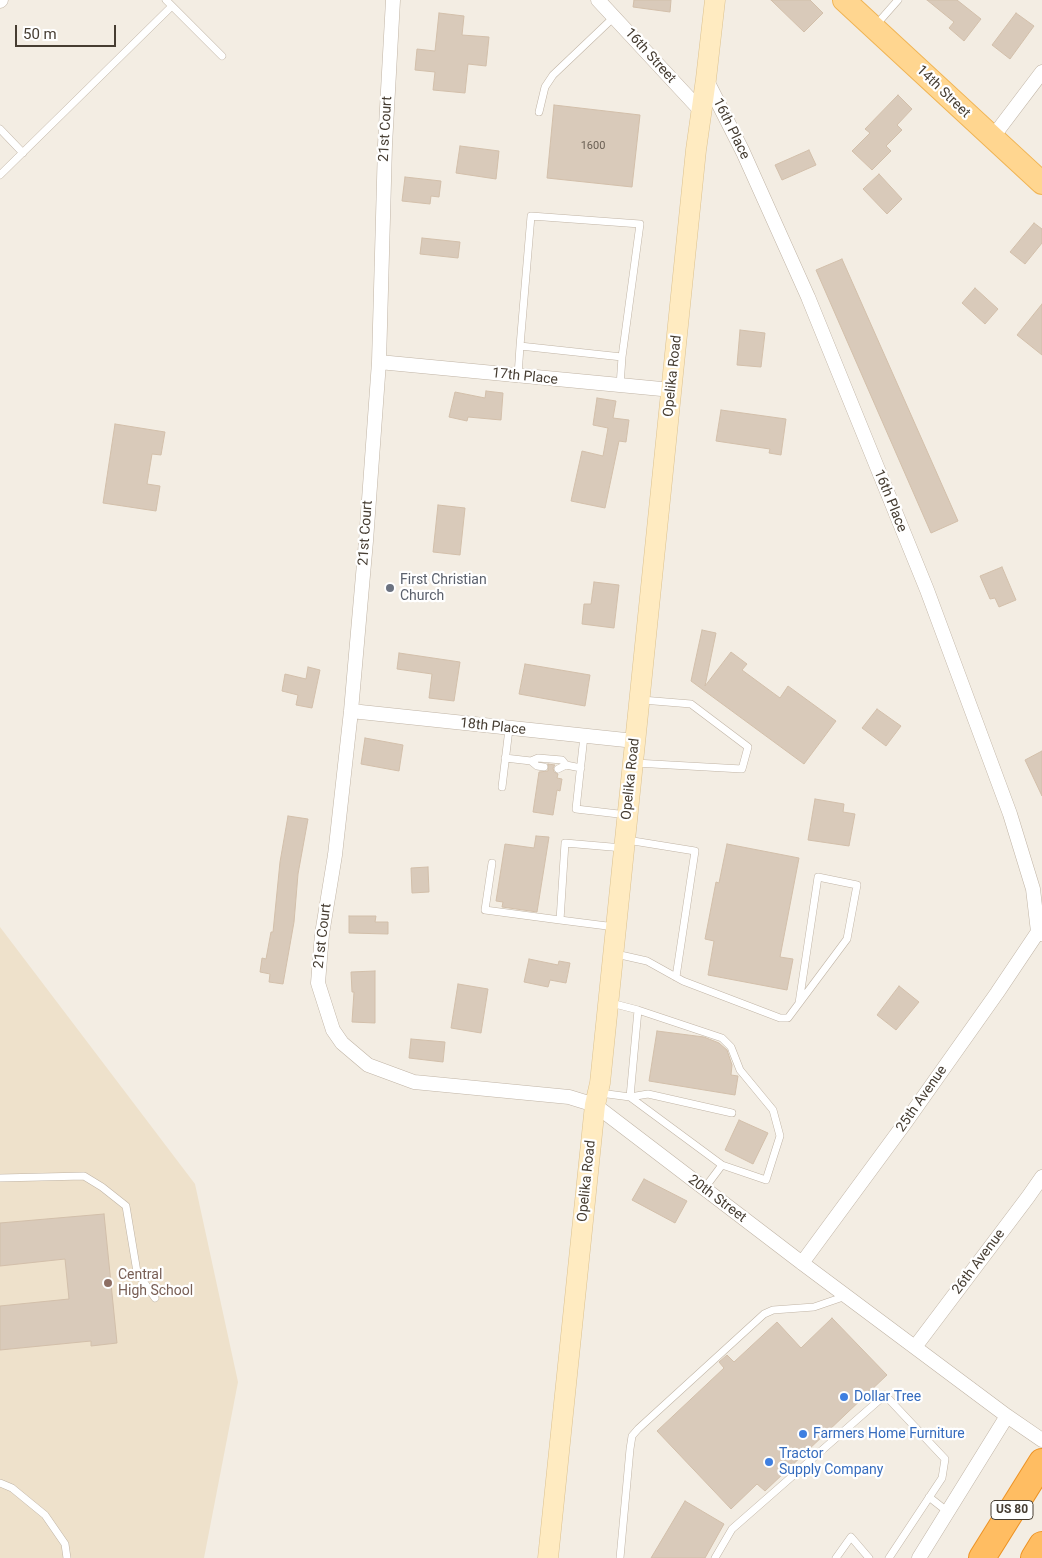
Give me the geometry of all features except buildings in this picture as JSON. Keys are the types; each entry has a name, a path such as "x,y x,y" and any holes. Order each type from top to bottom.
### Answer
{"highway":[{"name":"US 80","path":"982,1558 1042,1462"},
{"path":"1034,1558 1042,1545"}],"main road":[{"name":"Opelika Road","path":"548,1558 616,927 696,150 714,0"},
{"name":"14th Street","path":"844,0 1042,183"}],"street":[{"name":"21st Court","path":"354,1054 342,1043 333,1030 318,983 322,934 335,855 351,711 366,541 378,362 385,145 393,0"},
{"name":"16th Street","path":"598,0 702,112"},
{"path":"992,138 1042,72"},
{"name":"16th Place","path":"706,79 742,152 804,288 927,590 1010,814 1033,889 1040,933"},
{"name":"17th Place","path":"378,362 672,390"},
{"name":"18th Place","path":"351,711 635,741"},
{"name":"25th Avenue","path":"802,1263 905,1123 1040,933"},
{"name":"20th Street","path":"354,1054 368,1065 414,1082 597,1099 704,1189 914,1347 1042,1440"},
{"name":"26th Avenue","path":"914,1347 1042,1177"},
{"path":"919,1558 1008,1416"}],"lane":[{"path":"166,0 222,56"},
{"path":"874,27 898,0"},
{"path":"0,175 172,6"},
{"path":"539,112 545,87 553,75 614,16"},
{"path":"0,129 23,153"},
{"path":"518,376 530,216 640,224 622,357 620,386"},
{"path":"520,346 622,357"},
{"path":"633,763 742,770 748,747 691,704 639,699"},
{"path":"502,787 509,729"},
{"path":"584,736 576,809 627,815"},
{"path":"505,758 531,761 538,758 562,760 566,765"},
{"path":"531,761 537,766 544,767"},
{"path":"558,769 566,765 581,768"},
{"path":"560,920 566,842 624,844 695,851 676,977"},
{"path":"492,863 485,910 616,927"},
{"path":"613,954 648,961 676,977 780,1018 788,1018 847,939 857,885 818,877 799,1003"},
{"path":"608,1002 722,1038 731,1047 740,1070 773,1110 780,1136 766,1180 722,1165 630,1097"},
{"path":"630,1097 638,1010"},
{"path":"597,1099 648,1094 732,1113"},
{"path":"704,1189 722,1165"},
{"path":"0,1178 84,1176 102,1187 126,1206 138,1272 155,1298"},
{"path":"620,1558 630,1449 632,1436 638,1429 764,1314 773,1310 814,1307 848,1296"},
{"path":"715,1558 732,1529 885,1395 945,1459 942,1478 889,1558"},
{"path":"0,1483 12,1488 45,1515 65,1544 67,1558"},
{"path":"929,1497 948,1512"},
{"path":"836,1558 851,1537 869,1558"}],"shaded area":[{"name":"Central High School","path":"0,927 195,1184 238,1382 204,1558 0,1558"}],"place":[{"name":"First Christian Church","path":"390,588"},
{"name":"Central High School","path":"108,1283"},
{"name":"Dollar Tree","path":"844,1397"},
{"name":"Farmers Home Furniture","path":"803,1434"},
{"name":"Tractor Supply Company","path":"769,1462"}]}
